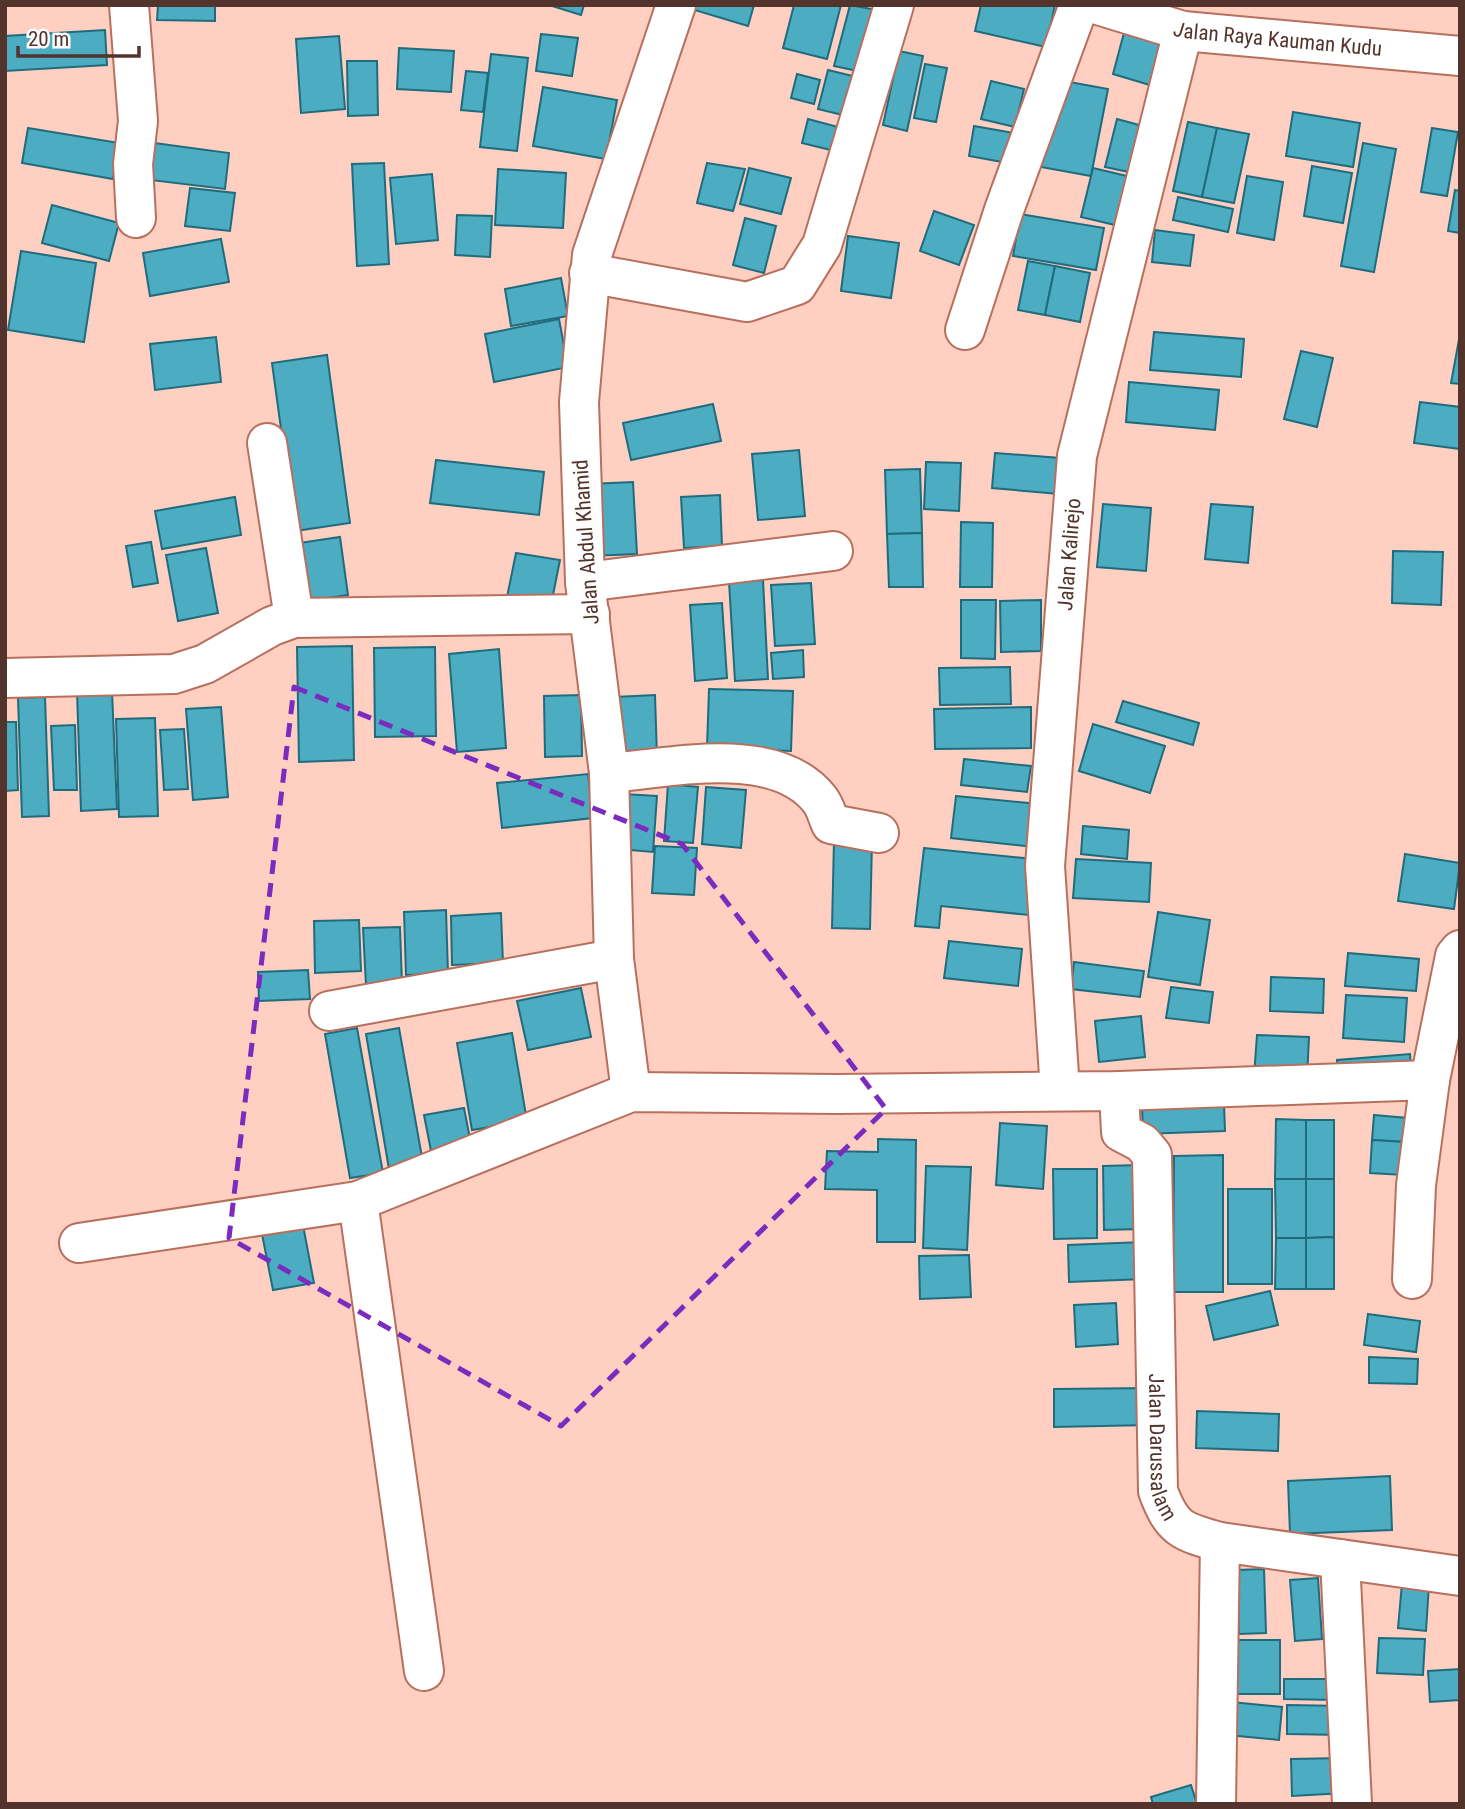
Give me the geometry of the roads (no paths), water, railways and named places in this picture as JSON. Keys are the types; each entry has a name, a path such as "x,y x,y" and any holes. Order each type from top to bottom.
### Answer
{"street":[{"path":"129,5 138,121 133,164 136,218"},
{"name":"Jalan Abdul Khamid","path":"631,1091 614,959 609,773 588,598 579,402 589,273 596,242 676,5"},
{"path":"589,273 747,302 797,285 822,245 894,5"},
{"path":"965,330 1004,210 1079,5"},
{"name":"Jalan Raya Kauman Kudu","path":"1098,5 1172,21 1460,56"},
{"name":"Jalan Kalirejo","path":"1060,1090 1045,866 1076,456 1172,21"},
{"path":"267,443 294,618"},
{"path":"5,678 174,674 205,664 272,626 294,618 588,598 833,551"},
{"path":"609,773 738,763 762,765 813,793 825,807 831,824 879,833"},
{"path":"1412,1279 1416,1185 1430,1080 1455,956 1460,950"},
{"path":"329,1011 614,959"},
{"path":"79,1244 358,1201 631,1091 835,1094 1119,1091 1430,1080"},
{"name":"Jalan Darussalam","path":"1119,1091 1121,1132 1142,1143 1152,1155 1158,1491 1171,1521 1187,1534 1220,1542 1460,1576"},
{"path":"358,1201 425,1671"},
{"path":"1216,1804 1220,1542"},
{"path":"1340,1559 1352,1804"}]}
